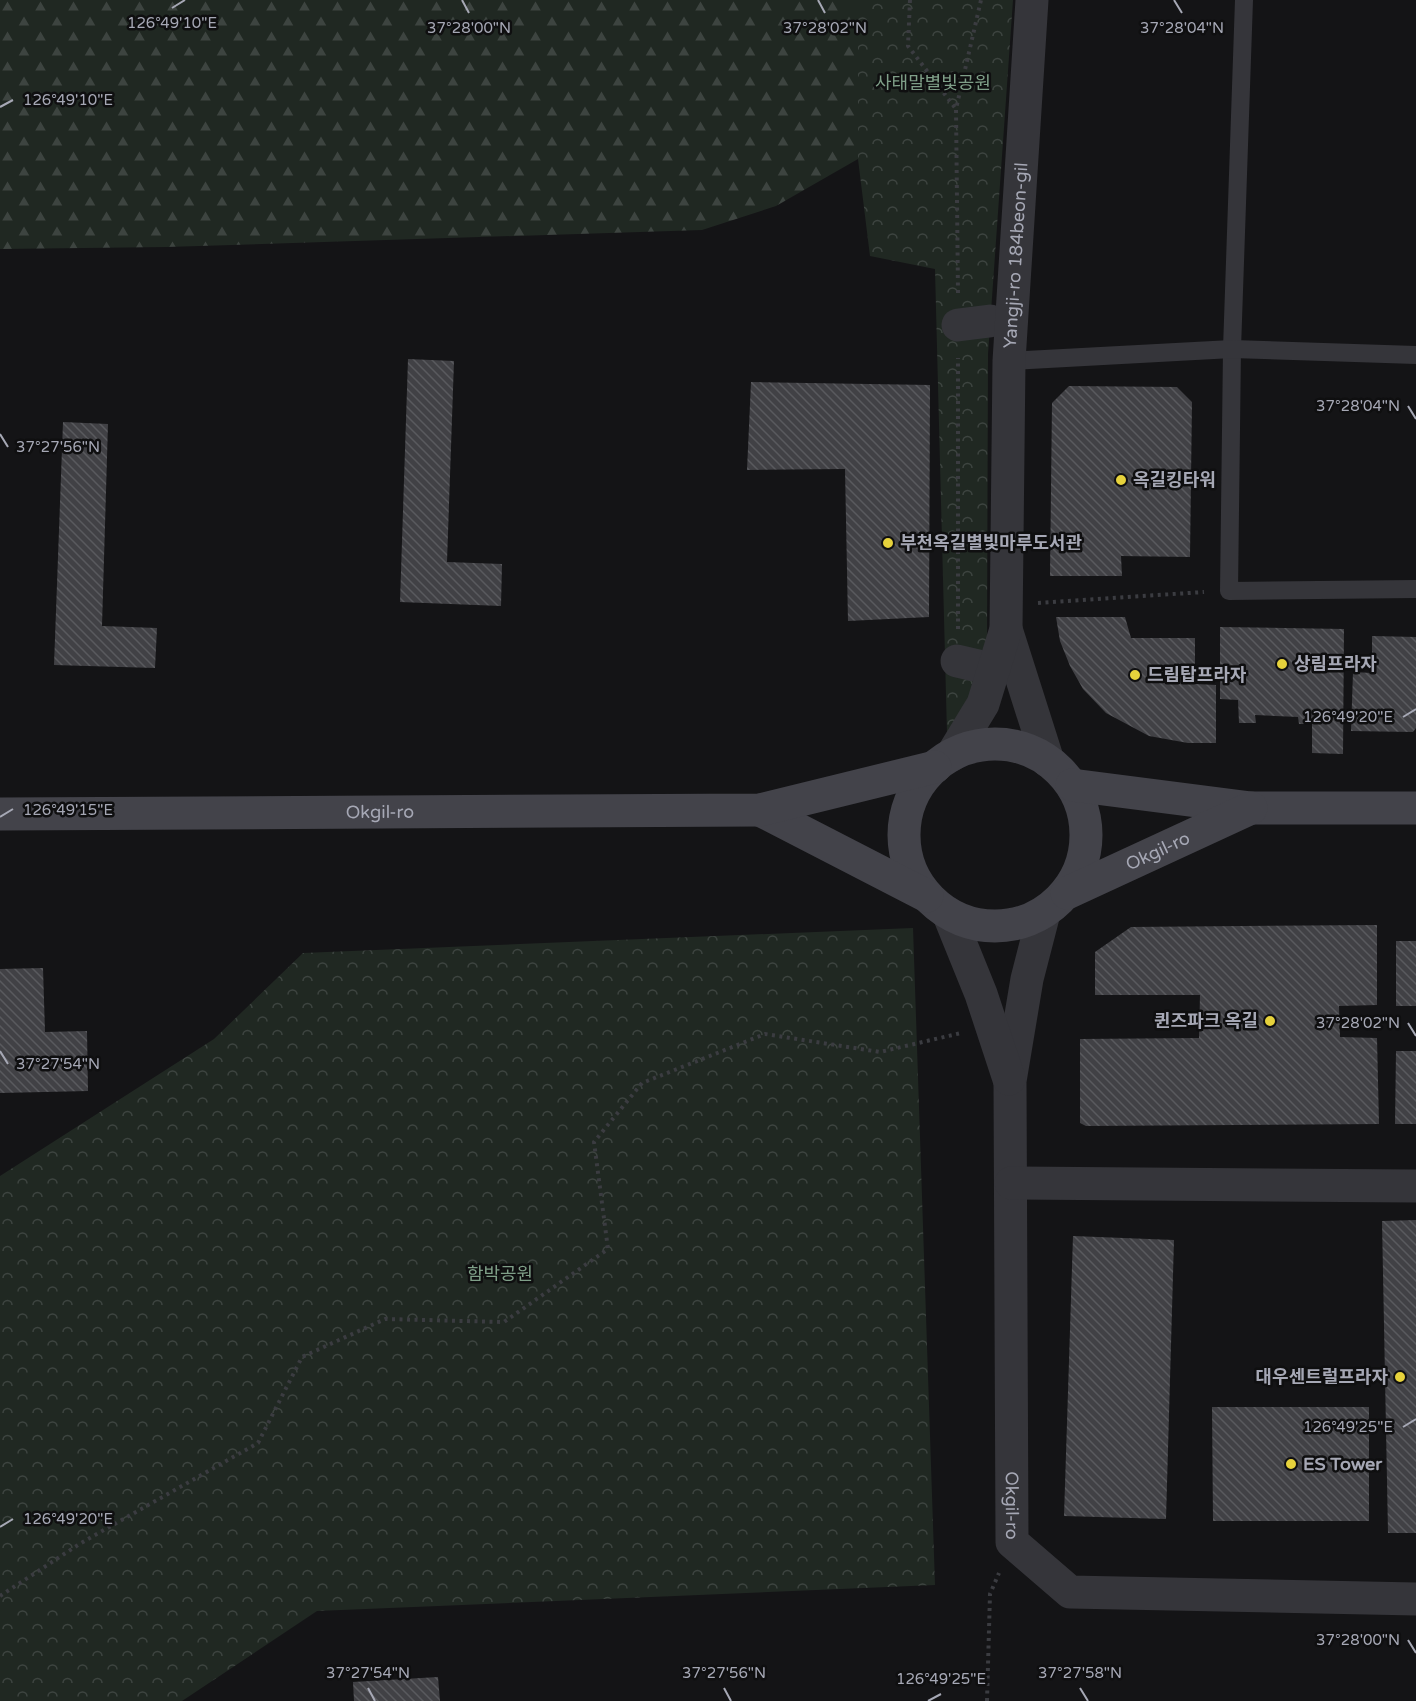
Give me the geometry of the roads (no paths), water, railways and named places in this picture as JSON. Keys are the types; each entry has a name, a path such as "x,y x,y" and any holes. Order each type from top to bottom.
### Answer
{"street":[{"name":"Yangji-ro 184beon-gil","path":"1009,361 1032,0"},
{"path":"1009,361 1006,617 983,704 943,761 917,789 906,816 904,844 912,872 938,906 981,994 990,1027 1010,1081"},
{"path":"1006,617 1048,761"},
{"path":"943,761 975,746 1001,744 1025,749 1048,761 1071,785 1086,820 1084,859 1056,903 1027,979 1010,1081"},
{"name":"Okgil-ro","path":"0,814 760,810 943,761"},
{"name":"Okgil-ro","path":"1071,785 1251,808 1416,808"},
{"name":"Okgil-ro","path":"1056,903 1251,808"},
{"name":"Okgil-ro","path":"760,810 938,906"},
{"path":"938,906 980,926 1014,926 1056,903"},
{"name":"Okgil-ro","path":"1010,1081 1011,1542 1070,1592 1416,1599"},
{"path":"1011,1183 1416,1186"}],"lane":[{"path":"1244,0 1232,349 1229,591 1416,589"},
{"name":"Yangji-ro 184beon-gil","path":"1009,361 1232,349 1416,355"}],"place":[{"name":"옥길킹타워","path":"1121,480"},
{"name":"부천옥길별빛마루도서관","path":"888,543"},
{"name":"상림프라자","path":"1282,664"},
{"name":"드림탑프라자","path":"1135,675"},
{"name":"퀸즈파크 옥길","path":"1270,1021"},
{"name":"대우센트럴프라자","path":"1400,1377"},
{"name":"ES Tower","path":"1291,1464"}],"park label":[{"name":"사태말별빛공원","path":"933,83"},
{"name":"함박공원","path":"500,1274"}]}
